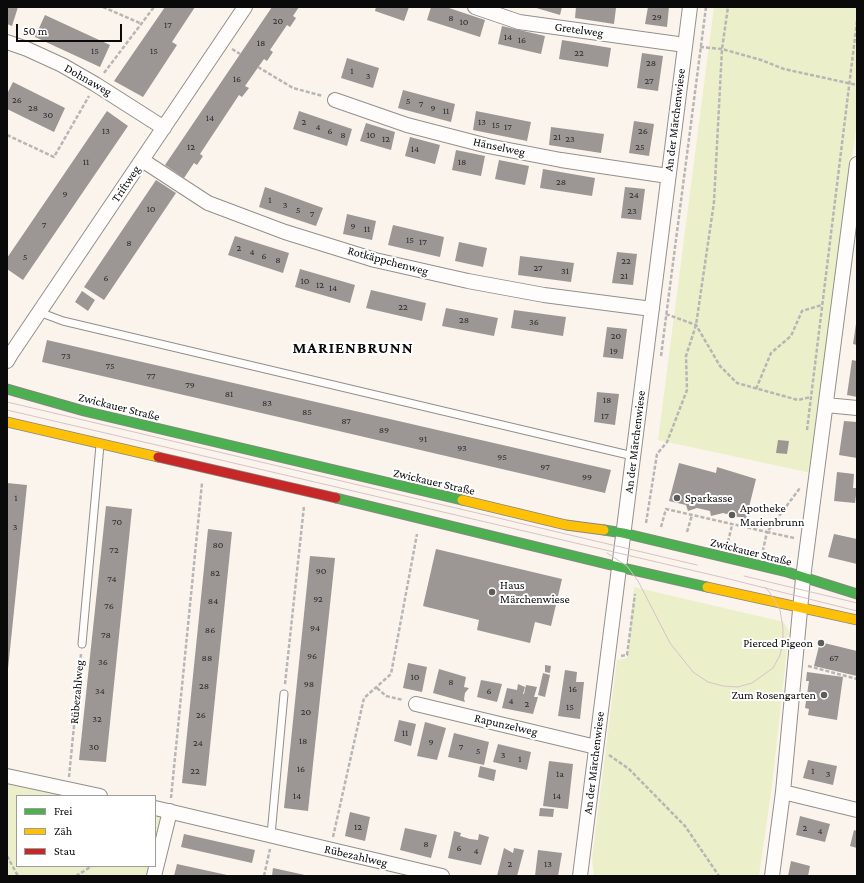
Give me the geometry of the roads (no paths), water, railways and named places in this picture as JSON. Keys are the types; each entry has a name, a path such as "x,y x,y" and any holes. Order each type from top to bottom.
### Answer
{"main road":[{"name":"Zwickauer Straße","path":"7,389 92,413 536,518 584,528 623,533 787,572 857,594"},
{"path":"7,422 619,567 857,620"}],"street":[{"name":"Triftweg","path":"7,361 245,7"},
{"name":"Gretelweg","path":"475,7 519,22 685,45"},
{"name":"An der Märchenwiese","path":"580,876 690,7"},
{"name":"Dohnaweg","path":"7,42 27,49 62,65 164,128"},
{"name":"Hänselweg","path":"335,100 408,125 488,146 562,160 668,176"},
{"name":"Rotkäppchenweg","path":"142,160 208,203 285,232 375,260 544,296 652,309"},
{"path":"772,876 783,792 803,578 827,401 851,250 857,164"},
{"path":"827,401 857,408"},
{"name":"Rapunzelweg","path":"416,704 596,747"},
{"path":"7,776 95,795"},
{"path":"783,792 857,810"},
{"name":"Rübezahlweg","path":"156,808 442,876"},
{"path":"154,876 170,811"}],"lane":[{"path":"39,312 63,321 633,456"},
{"path":"82,644 100,443"},
{"path":"271,835 284,694"}],"tram line":[{"path":"7,402 697,565"},
{"path":"7,410 725,578 857,611"},
{"path":"607,553 627,566 638,581 670,643 693,672 708,682 723,686 738,687 752,683 773,668 780,655 783,641 783,628 780,610 765,587"},
{"path":"744,576 857,603"}],"place":[{"name":"Sparkasse","path":"677,498"},
{"name":"Apotheke Marienbrunn","path":"732,515"},
{"name":"Haus Märchenwiese","path":"492,592"},
{"name":"Pierced Pigeon","path":"821,643"},
{"name":"Zum Rosengarten","path":"824,695"}],"district":[{"name":"MARIENBRUNN","path":"353,348"}]}
